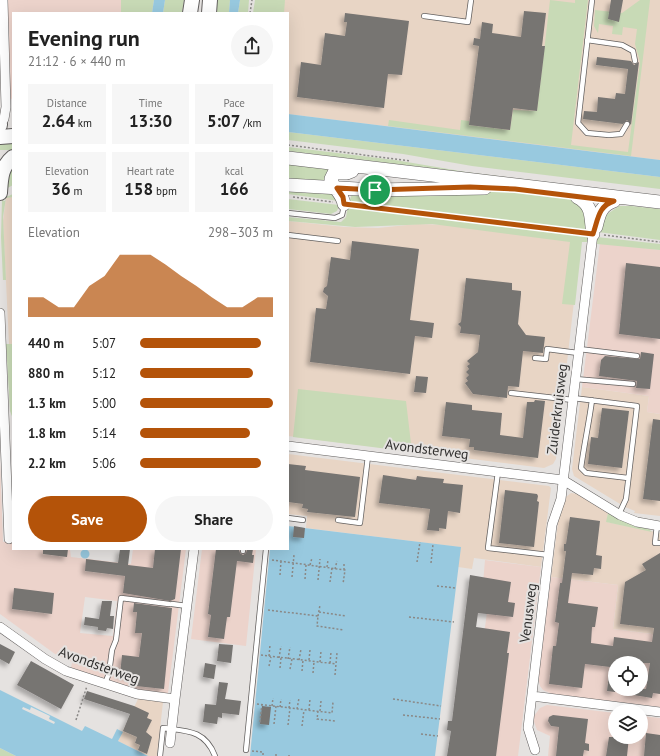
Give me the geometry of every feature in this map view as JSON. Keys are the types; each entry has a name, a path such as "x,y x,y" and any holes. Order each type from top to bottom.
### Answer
{"main road":[{"path":"190,12 192,0"},
{"path":"209,12 210,0"},
{"path":"0,137 12,136"},
{"path":"0,154 12,154"},
{"path":"0,194 1,173 6,164 12,158"},
{"path":"289,158 660,202"},
{"path":"344,204 343,197 331,182 332,174 337,172 347,173 361,167"},
{"path":"375,190 397,183 399,176 395,171"},
{"path":"289,185 375,190 470,187 515,189 660,207"},
{"path":"344,204 349,192 353,189"},
{"path":"578,197 590,206 593,234"},
{"path":"593,234 600,212 607,204 614,201"}],"street":[{"path":"0,124 4,118 6,107 5,16 2,2"},
{"name":"Zuiderkruisweg","path":"563,480 593,234"},
{"path":"0,313 6,427 5,441 9,539"},
{"name":"Avondsterweg","path":"289,446 563,480"},
{"path":"563,480 619,514 637,522 659,525"},
{"name":"Venusweg","path":"535,750 528,728 552,525 560,506 563,480"},
{"path":"170,743 194,550"},
{"name":"Avondsterweg","path":"0,627 56,666 137,694 175,700"},
{"path":"532,696 660,712"}],"lane":[{"path":"424,16 468,22 470,0"},
{"path":"592,0 578,123 588,133 609,135 621,134 627,124"},
{"path":"587,40 628,46 633,51 635,61"},
{"path":"289,213 335,218 342,215 344,204"},
{"path":"289,235 338,241"},
{"path":"534,358 546,359 547,349 637,356"},
{"path":"575,379 633,384"},
{"path":"511,393 592,400 637,406 626,499 619,514"},
{"path":"592,400 589,424 585,435 581,468 586,473 628,478"},
{"path":"338,520 360,523 368,456"},
{"path":"498,472 488,548 549,555"},
{"path":"289,518 303,520"},
{"path":"659,525 655,542 660,543"},
{"path":"246,750 266,550"},
{"path":"105,684 109,673 112,650 116,640 121,598 187,606"},
{"path":"160,756 163,728 188,730 197,734 212,748 215,756"}],"path":[{"path":"250,12 252,0"},
{"path":"289,197 660,242"},
{"path":"418,562 420,542"},
{"path":"430,563 433,544"},
{"path":"292,577 294,555"},
{"path":"310,565 312,558"},
{"path":"265,559 344,570"},
{"path":"318,580 320,559"},
{"path":"327,567 328,560"},
{"path":"280,575 281,561"},
{"path":"335,569 337,561"},
{"path":"343,584 345,570 344,562"},
{"path":"305,579 306,565"},
{"path":"330,582 332,568"},
{"path":"437,586 456,588"},
{"path":"320,605 317,626 344,630"},
{"path":"260,609 318,616"},
{"path":"319,612 346,616"},
{"path":"409,617 454,622"},
{"path":"269,666 270,645"},
{"path":"280,668 281,646"},
{"path":"288,659 290,647"},
{"path":"299,660 301,649"},
{"path":"309,661 310,650"},
{"path":"320,662 321,651"},
{"path":"330,664 331,652"},
{"path":"335,675 337,653"},
{"path":"255,655 336,664"},
{"path":"290,669 292,659"},
{"path":"302,671 303,660"},
{"path":"313,673 314,662"},
{"path":"76,720 90,679"},
{"path":"272,706 273,698"},
{"path":"297,709 298,698"},
{"path":"280,707 281,699"},
{"path":"309,710 310,699"},
{"path":"393,699 441,706"},
{"path":"288,725 290,700"},
{"path":"321,701 317,719 335,721"},
{"path":"251,703 332,713 333,702"},
{"path":"260,722 262,704"},
{"path":"274,724 276,706"},
{"path":"302,726 304,710"},
{"path":"403,715 440,719"},
{"path":"421,734 438,736"},
{"path":"246,750 264,752 263,756"}],"shaded area":[{"path":"8,0 121,0 121,12 12,12 12,98 9,102"},
{"path":"268,0 660,0 660,160 289,114 289,12 266,12"},
{"path":"6,197 12,197 12,344 9,344 3,221"},
{"path":"289,221 345,227 378,228 417,224 456,225 581,240 556,459 553,464 544,468 289,436"},
{"path":"600,243 660,250 660,414 647,412 649,396 582,387"},
{"path":"582,387 649,396 647,412 660,414 660,516 634,513 635,511 625,507 574,476 572,469"},
{"path":"289,454 549,486 551,488 541,567 474,558 472,569 458,567 460,547 306,528 307,516 289,514"},
{"path":"0,459 3,542 12,542 12,550 70,550 71,557 131,564 133,550 186,550 168,693 147,693 71,669 72,662 55,654 0,614","holes":["85,597 117,601 113,636 80,633"]},
{"path":"571,493 578,494 608,513 607,522 660,533 660,635 613,629 618,585 551,577 558,522 566,497"},
{"path":"202,550 256,550 246,646 191,639"},
{"path":"485,560 541,567 518,756 468,756 489,597 482,595"},
{"path":"551,577 618,585 613,629 660,635 660,707 648,706 648,704 635,704 552,694 543,690 540,686 538,677"},
{"path":"138,699 163,702 157,756 148,756 118,741"},
{"path":"547,705 608,712 608,744 648,744 648,717 660,718 660,756 548,756 550,736 537,730 533,719 540,708"}],"green space":[{"path":"121,0 154,0 152,12 121,12"},
{"path":"165,0 184,0 182,12 163,12"},
{"path":"216,0 230,0 229,12 214,12"},
{"path":"240,0 249,0 248,12 238,12"},
{"path":"255,0 285,0 284,12 253,12"},
{"path":"550,0 575,3 575,0 588,0 571,145 628,152 640,62 635,44 637,29 623,27 622,35 612,34 613,26 599,24 598,33 594,26 595,10 622,13 640,0 650,0 631,156 388,126 389,120 460,130 461,120 469,121 469,125 510,130 513,110 537,111"},
{"path":"289,132 660,177 660,189 472,166 403,154 289,140"},
{"path":"12,141 12,150 0,150 0,142"},
{"path":"289,147 395,160 466,172 660,196 289,151"},
{"path":"289,164 330,169 326,181 289,183"},
{"path":"12,166 12,186 4,190 3,182"},
{"path":"289,188 329,191 339,201 289,194"},
{"path":"463,190 540,193 568,199 577,203 582,209 588,231 349,202 352,194"},
{"path":"12,194 12,197 6,198 3,217 6,280 3,280 1,237 2,200 5,201 6,197"},
{"path":"289,199 339,205 337,211 331,214 289,209"},
{"path":"348,206 588,236 587,242 582,242 575,305 562,304 570,242 432,224 355,227 289,221 289,217 341,222 346,217"},
{"path":"619,206 660,209 660,240 598,232 606,215"},
{"path":"597,237 660,244 660,250 597,244"},
{"path":"6,344 12,344 12,416 10,411"},
{"path":"298,389 406,401 412,452 293,437"},
{"path":"608,513 634,526 649,529 652,532 606,522"},
{"path":"0,748 16,756 0,756"}],"water":[{"path":"154,0 165,0 163,12 152,12"},
{"path":"230,0 240,0 238,12 229,12"},
{"path":"289,114 660,160 660,177 289,132"},
{"path":"289,526 461,547 435,756 250,756 270,550 289,550"},
{"path":"83,550 87,550 89,552 89,556 85,559 80,554"},
{"path":"0,690 82,731 85,726 112,739 117,729 123,732 118,741 148,756 16,756 0,748"}],"pier":[{"path":"23,707 30,710 31,707 50,716 49,719 55,722 54,724 22,709"}],"building":[{"path":"611,0 623,0 619,22 608,19"},
{"path":"524,11 546,13 542,46 545,46 537,111 513,108 510,130 469,125 479,46 473,45 474,38 480,39 482,22 493,24 492,33 521,37"},
{"path":"345,13 409,21 402,75 388,74 384,108 297,97 301,62 321,65 325,33 345,36 347,22 344,22"},
{"path":"597,57 631,61 634,65 639,62 631,125 627,120 623,124 583,119 584,111 597,112 598,97 615,99 616,93 625,94 628,69 596,65"},
{"path":"352,241 419,249 410,320 434,323 432,338 415,336 410,374 310,362 316,308 326,309 328,296 323,292 324,288 327,286 331,257 350,260"},
{"path":"626,263 660,267 660,339 619,334"},
{"path":"466,278 512,283 512,290 521,291 518,324 526,335 545,337 543,353 523,351 519,387 508,386 507,398 473,394 465,383 468,381 466,378 469,375 466,372 469,369 467,366 470,364 467,361 478,352 480,335 460,333 461,327 458,324 461,322"},
{"path":"641,352 654,354 650,389 636,388 637,381 599,376 601,360 605,356 640,359"},
{"path":"416,376 428,377 426,393 414,392"},
{"path":"535,400 545,401 538,458 474,450 474,447 469,447 470,439 442,436 446,402 472,405 472,410 502,413 500,435 523,438 527,402 534,402"},
{"path":"602,408 629,411 622,468 588,464 591,437 598,438"},
{"path":"653,419 660,420 660,501 643,499"},
{"path":"289,464 306,466 305,470 360,477 355,517 307,512 308,509 302,508 303,504 289,502"},
{"path":"383,475 416,480 417,476 444,479 443,483 463,485 460,513 448,511 446,529 439,528 439,531 427,530 430,509 379,503"},
{"path":"505,490 537,494 537,501 539,502 534,547 499,543"},
{"path":"570,517 600,521 596,555 602,556 601,569 594,568 593,575 572,573 568,603 598,607 595,627 592,627 591,643 613,646 614,637 652,642 654,628 620,624 625,582 646,570 642,564 660,553 660,694 653,693 652,698 640,696 648,696 648,676 650,663 648,663 648,656 608,656 608,667 585,664 582,688 549,684 553,646 556,646 559,623 555,622 566,551 564,551 564,544 566,544"},
{"path":"294,526 305,528 304,538 293,537"},
{"path":"43,550 68,550 67,557 43,554"},
{"path":"120,550 130,550 128,565 153,568 155,550 181,550 175,599 170,601 123,593 125,576 85,571 86,559 118,563"},
{"path":"216,550 239,550 243,555 247,550 253,550 253,563 237,561 230,617 227,617 224,639 208,637 211,615 208,614"},
{"path":"470,575 511,582 508,602 515,603 513,617 478,613 476,627 510,632 507,653 509,653 496,756 447,756 451,731 447,730 448,721 452,721"},
{"path":"14,588 54,593 52,614 12,609"},
{"path":"102,601 112,601 110,616 114,616 113,629 107,628 106,631 98,630 98,627 84,625 85,617 99,619"},
{"path":"134,603 172,608 164,689 136,686 137,677 120,675 122,655 139,657 142,633 135,633 137,612 133,612"},
{"path":"0,644 15,652 9,664 0,659"},
{"path":"219,644 233,645 231,663 217,661"},
{"path":"31,661 74,685 61,709 17,685"},
{"path":"205,663 216,665 214,679 203,677"},
{"path":"219,682 228,683 225,699 241,701 239,715 222,713 222,718 218,717 217,724 203,722 205,704 216,705"},
{"path":"87,691 134,706 149,713 147,718 152,720 146,732 152,737 147,754 138,750 140,745 135,743 137,737 123,731 130,714 84,699"},
{"path":"262,706 271,707 269,725 260,724"},
{"path":"553,715 588,719 585,743 589,744 589,751 584,750 583,756 556,756 559,727 551,726 548,721 549,717"},
{"path":"648,733 660,735 660,756 644,756 645,744 648,744"},
{"path":"608,743 628,744 627,756 606,756"}],"route":[{"path":"470,187 515,189 614,201 607,204 600,212 593,234 344,204 343,197 337,188 375,190 470,187"}]}
